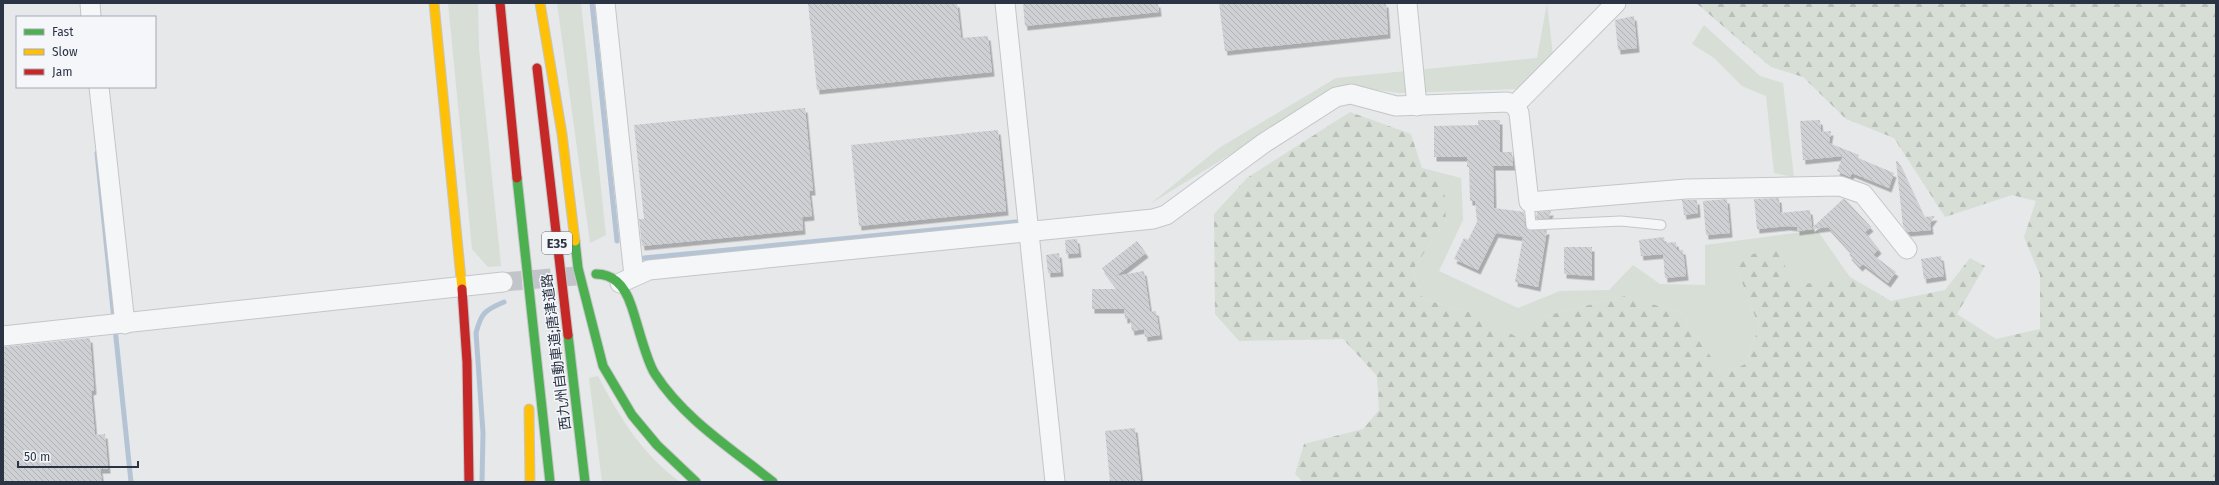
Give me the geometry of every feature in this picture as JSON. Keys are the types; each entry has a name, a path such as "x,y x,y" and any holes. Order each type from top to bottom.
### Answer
{"main road":[{"path":"434,3 463,287 469,435 469,482"},
{"name":"西九州自動車道;唐津道路","path":"500,3 525,255 550,482"},
{"path":"540,3 562,134 578,268 603,366 632,415 657,445 696,482"},
{"name":"西九州自動車道;唐津道路","path":"536,56 585,482"},
{"path":"525,255 528,371"},
{"path":"596,274 607,274 627,279 629,298 654,373 692,418 773,482"},
{"path":"529,402 530,482"}],"street":[{"path":"90,3 91,16"},
{"path":"605,3 627,279 649,270 1153,219 1166,215 1264,143 1336,97 1351,94 1396,106 1507,102 1515,105 1519,113 1529,202 1686,190 1840,186 1863,194 1907,249"},
{"path":"1005,3 1055,482"},
{"path":"1407,3 1417,106"},
{"path":"1515,105 1616,3"},
{"path":"99,88 118,324"},
{"path":"3,336 503,282"}],"lane":[{"path":"1529,202 1531,225 1621,221 1661,225"}],"green space":[{"path":"448,3 478,3 479,49 501,266 488,267 472,249"},
{"path":"557,3 581,3 606,235 590,243"},
{"path":"1547,3 1553,55 1517,89 1399,93 1343,85 1150,204 1219,148 1336,78 1537,58"},
{"path":"1696,3 2216,3 2216,482 1303,482 1295,474 1304,444 1363,429 1379,410 1377,376 1343,339 1239,341 1215,314 1214,214 1247,178 1350,112 1411,134 1422,168 1444,187 1446,220 1412,271 1423,299 1476,314 1515,336 1545,316 1625,296 1682,313 1723,375 1745,364 1759,327 1734,261 1778,245 1792,286 1850,277 1891,301 1945,290 1970,258 1985,266 1957,314 1996,339 2040,329 2040,275 2024,237 2036,201 2012,195 1945,217 1894,138 1846,119 1803,77 1771,67"},
{"path":"1704,25 1760,76 1783,83 1794,177 1774,173 1766,96 1742,86 1714,58 1692,44"},
{"path":"1422,168 1461,178 1463,220 1439,271 1518,308 1560,291 1609,290 1633,265 1660,284 1705,285 1705,245 1817,230 1850,277 1792,287 1734,261 1759,327 1745,364 1723,375 1682,313 1625,296 1545,316 1515,336 1476,314 1423,299 1412,271 1446,220 1443,187"},
{"path":"598,376 623,420 643,447 666,471 680,482 602,482 589,378"}],"building":[{"path":"808,3 957,3 961,38 988,36 992,72 817,90"},
{"path":"1023,3 1158,3 1159,12 1025,26"},
{"path":"1219,3 1386,3 1388,34 1225,51"},
{"path":"1634,16 1637,48 1618,50 1615,20"},
{"path":"805,108 813,191 809,191 812,216 802,217 803,230 642,246 639,219 644,219 634,125"},
{"path":"1478,120 1500,120 1500,152 1512,152 1513,166 1493,166 1494,208 1524,212 1525,226 1528,230 1547,230 1538,287 1515,282 1523,237 1496,233 1478,270 1454,259 1464,238 1468,240 1477,222 1475,201 1470,201 1469,167 1467,167 1467,157 1434,157 1434,126 1478,125"},
{"path":"1820,120 1821,132 1831,131 1829,143 1859,155 1858,158 1894,173 1889,188 1852,173 1850,177 1837,171 1843,156 1803,160 1800,121"},
{"path":"998,130 1006,211 859,226 851,145"},
{"path":"1896,161 1898,161 1924,217 1935,216 1930,223 1931,230 1908,232 1903,226"},
{"path":"1779,198 1780,213 1810,210 1812,228 1843,199 1846,200 1871,227 1865,232 1879,249 1873,255 1896,272 1888,283 1863,264 1860,267 1849,255 1852,253 1828,227 1797,231 1797,227 1788,226 1757,229 1754,199"},
{"path":"1727,199 1730,233 1706,235 1703,201"},
{"path":"1682,200 1697,200 1698,213 1684,215"},
{"path":"1551,211 1549,218 1536,219 1537,212"},
{"path":"1664,237 1665,243 1676,242 1677,250 1683,250 1686,276 1665,278 1663,254 1641,256 1639,240"},
{"path":"1077,239 1079,253 1066,254 1065,240"},
{"path":"1137,241 1146,253 1116,276 1144,271 1150,312 1156,311 1160,335 1145,337 1144,329 1132,331 1130,318 1125,319 1124,309 1092,309 1092,289 1117,289 1102,268"},
{"path":"1564,247 1592,247 1592,276 1564,274"},
{"path":"1059,253 1061,272 1048,273 1046,255"},
{"path":"1941,256 1944,276 1924,279 1921,259"},
{"path":"90,338 94,390 91,391 95,435 105,434 108,469 100,469 102,482 3,482 3,347"},
{"path":"1135,428 1141,482 1110,482 1105,431"}],"waterway":[{"path":"592,3 617,241"},
{"path":"97,153 114,320"},
{"path":"644,258 1016,222"},
{"path":"482,482 483,433 476,333 480,321 485,313 492,307 504,302"},
{"path":"115,328 131,482"}],"tunnel":[{"path":"503,282 576,276"}],"traffic: fast":[{"path":"517,178 550,482"},
{"path":"575,241 578,268 603,366 632,415 657,445 696,482"},
{"path":"596,274 609,276 614,279 626,293 652,368 667,390 694,419 773,482"},
{"path":"568,335 585,482"}],"traffic: slow":[{"path":"434,3 462,289"},
{"path":"540,3 562,134 575,241"},
{"path":"529,409 530,482"}],"traffic: jam":[{"path":"500,3 517,178"},
{"path":"537,68 568,335"},
{"path":"462,289 467,362 469,482"}]}
